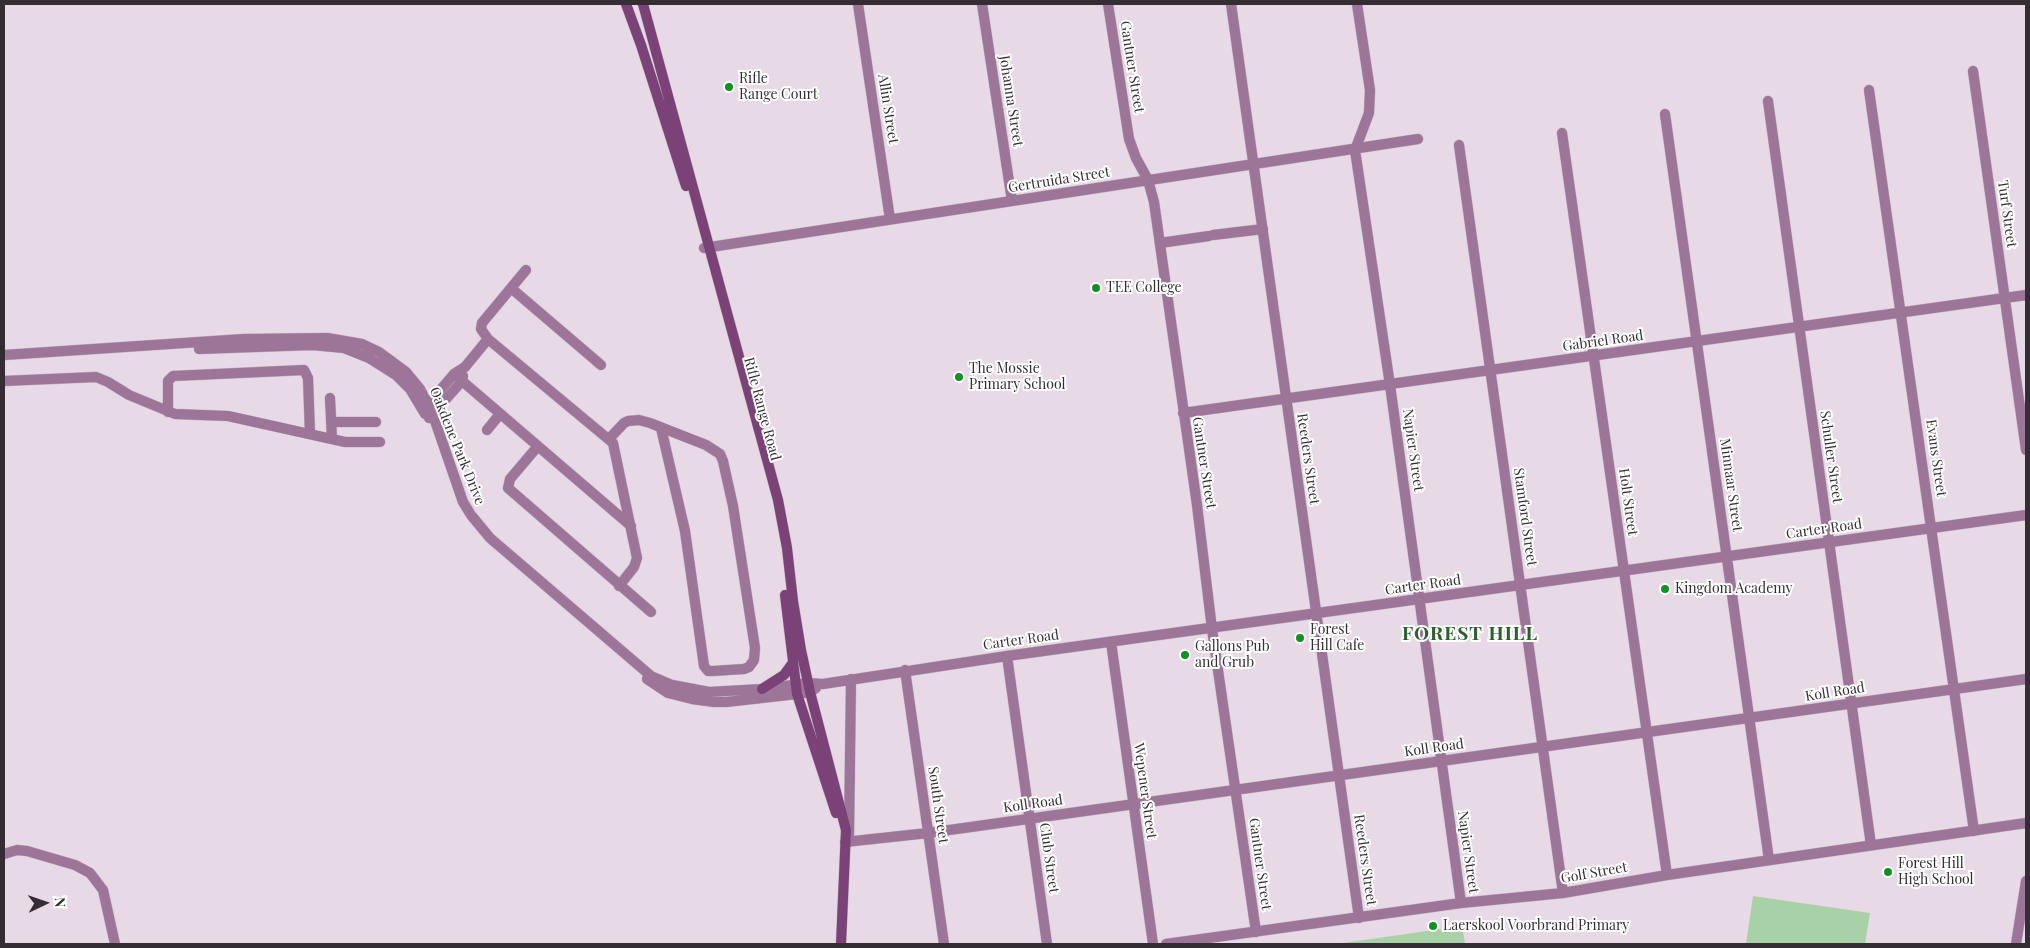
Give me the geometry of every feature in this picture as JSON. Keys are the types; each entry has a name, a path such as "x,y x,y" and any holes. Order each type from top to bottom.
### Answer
{"main road":[{"name":"Rifle Range Road","path":"626,4 707,247 778,500 788,548 793,601 809,688 842,826"},
{"name":"Rifle Range Road","path":"643,4 779,528 796,690 842,826"},
{"path":"762,689 784,674 792,664"},
{"path":"841,944 847,842 842,826"}],"street":[{"name":"Allin Street","path":"858,4 890,219"},
{"name":"Johanna Street","path":"982,4 1012,201"},
{"name":"Gantner Street","path":"1108,4 1129,139 1136,158 1148,180 1154,202 1197,505 1212,629 1256,932"},
{"name":"Reeders Street","path":"1230,4 1359,918"},
{"name":"Napier Street","path":"1357,4 1370,90 1369,113 1355,150 1390,385 1461,903"},
{"name":"Turf Street","path":"1973,71 2026,450"},
{"name":"Evans Street","path":"1869,90 1974,831"},
{"name":"Schuller Street","path":"1768,101 1872,846"},
{"name":"Minnaar Street","path":"1665,114 1769,860"},
{"name":"Holt Street","path":"1562,133 1667,875"},
{"name":"Gertruida Street","path":"707,247 1418,140"},
{"name":"Stamford Street","path":"1459,145 1563,893"},
{"path":"1160,243 1262,229"},
{"path":"526,270 482,323 481,329 488,339 609,439 616,450 637,555 634,567 619,586"},
{"path":"510,288 601,365"},
{"name":"Gabriel Road","path":"1183,413 1902,314 2026,295"},
{"name":"Oakdene Park Drive","path":"4,355 244,339 328,338 362,344 395,362 415,382 457,488 471,516 479,526 652,676 702,701 726,702 809,688"},
{"path":"428,412 454,374 465,367 488,339"},
{"name":"Oakdene Park Drive","path":"4,360 74,354 312,345 330,346 354,352 382,365 404,382 428,412"},
{"path":"428,412 462,381 465,367"},
{"path":"168,412 167,385 173,376 304,370 308,375 310,434"},
{"path":"454,374 632,526"},
{"path":"4,380 96,377 108,382 128,395 176,414 213,415 245,419 345,442 380,442"},
{"path":"330,398 332,439"},
{"path":"487,430 500,414"},
{"path":"609,439 618,428 628,421 639,420 660,428 712,448 720,454 733,506 755,648 754,660 750,667 713,672 705,669 685,531 660,428"},
{"path":"331,422 376,422"},
{"path":"538,446 510,479 508,488 651,612"},
{"name":"Carter Road","path":"809,688 905,670 2026,515"},
{"name":"Wepener Street","path":"1111,642 1153,944"},
{"name":"Club Street","path":"1007,656 1047,944"},
{"name":"South Street","path":"905,670 944,944"},
{"path":"847,842 851,679"},
{"name":"Koll Road","path":"847,842 928,833 2026,679"},
{"name":"Oakdene Park Drive","path":"683,693 762,689 796,690"},
{"name":"Golf Street","path":"1166,944 1201,942 1256,932 1461,903 1563,893 1667,875 2026,823"},
{"path":"4,854 18,850 27,852 80,867 96,878 103,890 115,944"},
{"path":"2016,944 2023,925 2026,881"}],"green space":[{"path":"1753,896 1870,913 1865,944 1746,944"},
{"path":"1462,926 1465,944 1336,944"}],"place":[{"name":"Rifle Range Court","path":"729,87"},
{"name":"TEE College","path":"1096,288"},
{"name":"The Mossie Primary School","path":"959,377"},
{"name":"Kingdom Academy","path":"1665,589"},
{"name":"Forest Hill Cafe","path":"1300,638"},
{"name":"Gallons Pub and Grub","path":"1185,655"},
{"name":"Forest Hill High School","path":"1888,872"},
{"name":"Laerskool Voorbrand Primary","path":"1433,926"}],"district":[{"name":"FOREST HILL","path":"1470,634"}]}
